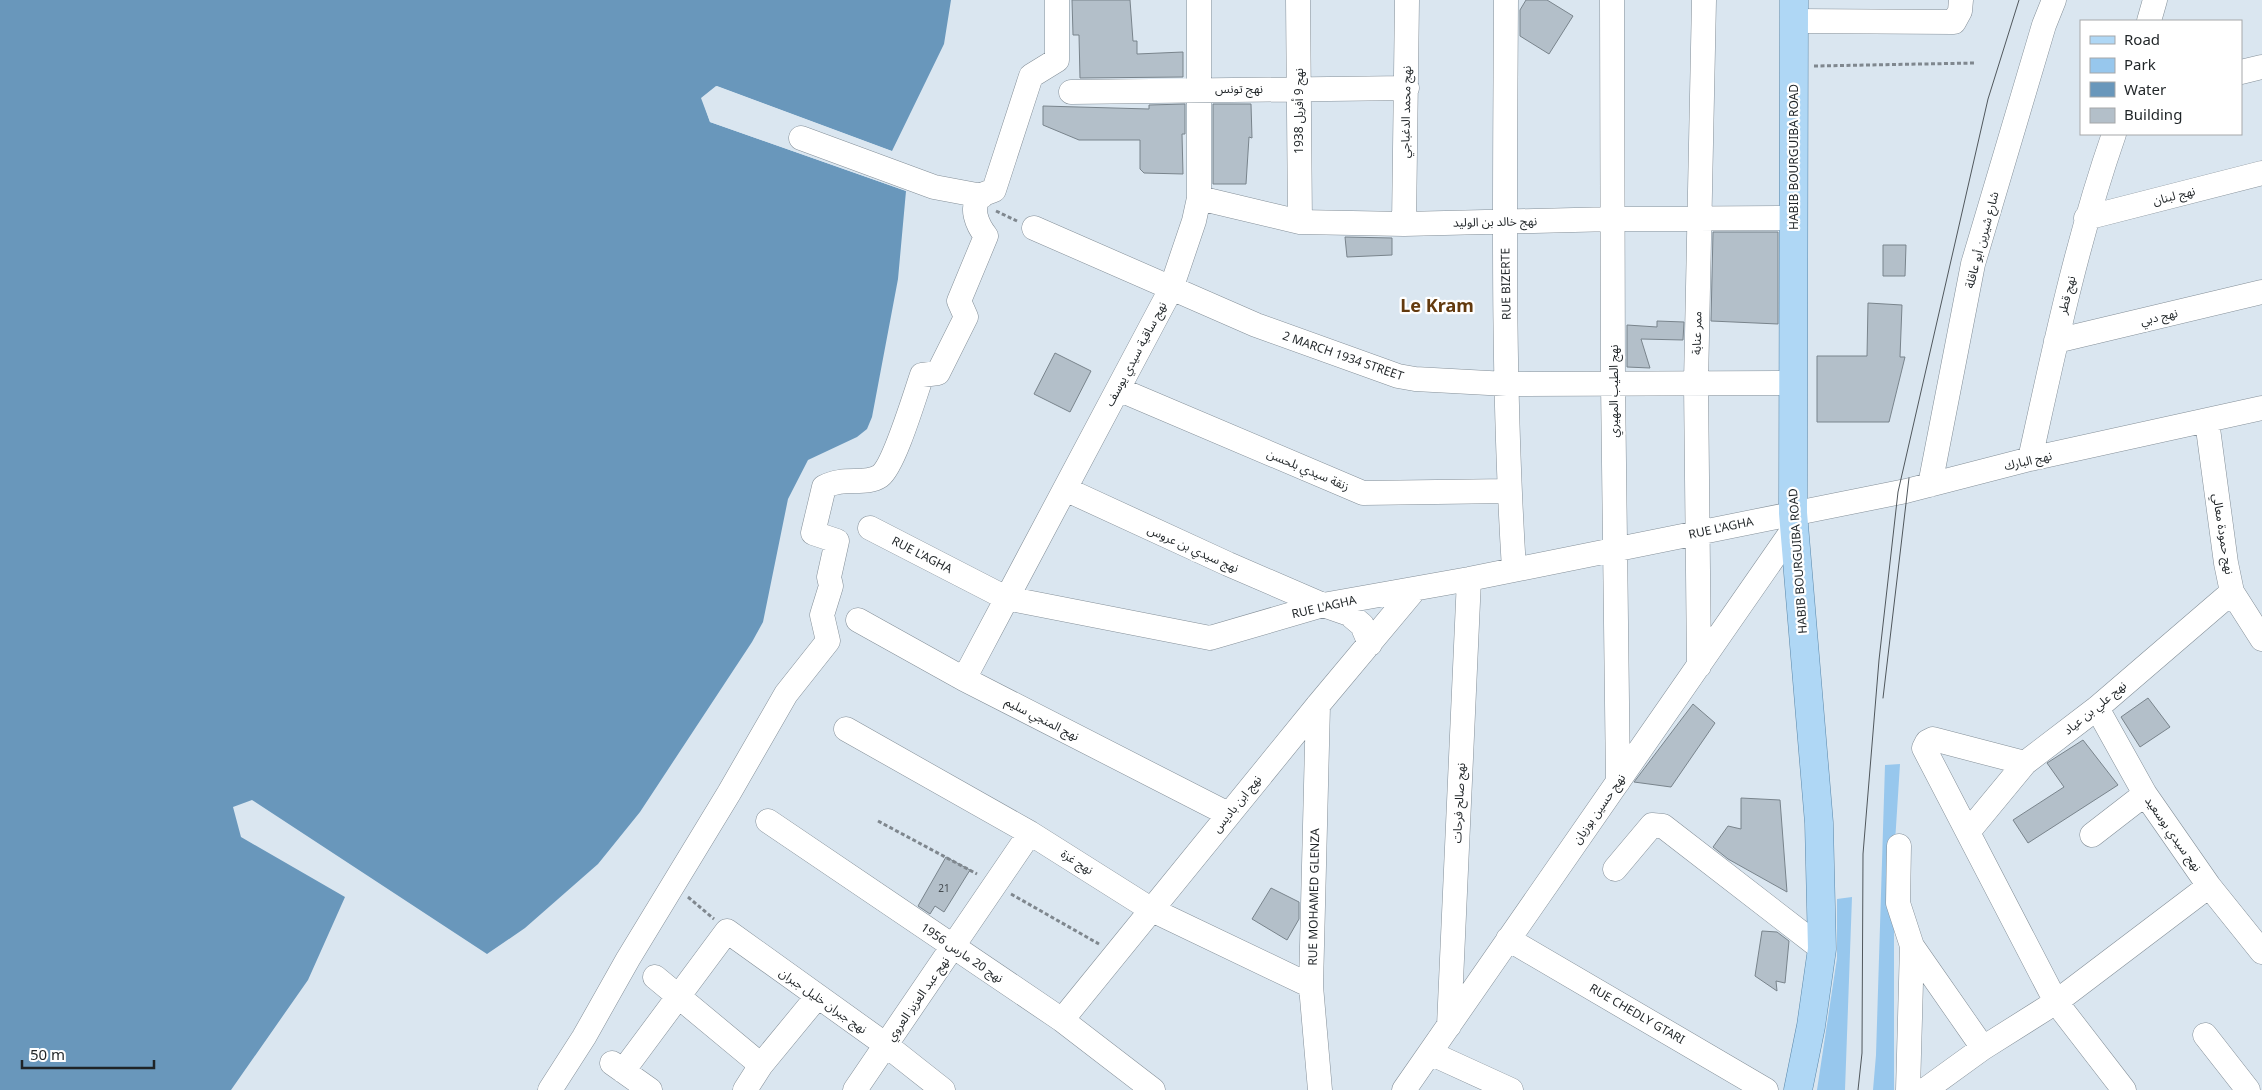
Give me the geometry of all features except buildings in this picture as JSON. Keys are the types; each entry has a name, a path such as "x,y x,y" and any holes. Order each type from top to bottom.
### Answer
{"main road":[{"name":"HABIB BOURGUIBA ROAD","path":"1794,11 1794,521 1819,823 1822,949 1811,1026 1798,1090"}],"street":[{"path":"550,1090 584,1037 671,886 786,694 828,641 822,615 832,586 829,577 836,541 813,533 824,487 834,482 866,481 881,475 892,458 922,375 938,373 966,317 959,301 986,237 980,229 976,217 980,199 994,190 1031,76 1057,60 1057,0"},
{"name":"نهج ساقية سيدي يوسف","path":"964,679 1171,289 1194,221 1199,198 1199,0"},
{"name":"نهج 9 أفريل 1938","path":"1298,0 1300,222"},
{"path":"1408,0 1413,0"},
{"name":"نهج محمد الدغباجي","path":"1404,224 1408,0"},
{"name":"RUE BIZERTE","path":"1506,0 1505,222 1507,384 1514,569"},
{"name":"نهج الطيب المهيري","path":"1612,0 1613,383 1618,782"},
{"name":"ممر عنابة","path":"1699,666 1696,383 1704,0"},
{"path":"1794,11 1954,22 1960,11 1960,0"},
{"name":"شارع شيرين أبو عاقلة","path":"1930,485 1973,264 2044,25 2054,0"},
{"path":"2149,20 2155,0"},
{"path":"2242,72 2262,67"},
{"name":"نهج تونس","path":"1071,92 1407,88"},
{"name":"نهج قطر","path":"2030,459 2086,218 2114,135"},
{"path":"801,138 934,186 980,199"},
{"name":"نهج لبنان","path":"2086,218 2262,173"},
{"name":"نهج خالد بن الوليد","path":"1199,198 1300,222 1404,224 1614,219 1794,218"},
{"name":"2 MARCH 1934 STREET","path":"1034,228 1256,325 1398,376 1415,379 1507,384 1794,383"},
{"name":"نهج دبي","path":"2056,342 2262,292"},
{"name":"زنقة سيدي بلحسن","path":"1118,389 1363,493 1510,491"},
{"name":"نهج البارك","path":"1794,521 2030,459 2262,408"},
{"name":"نهج حمودة معالي","path":"2207,421 2226,563 2232,592 2262,639"},
{"name":"نهج سيدي بن عروس","path":"1065,489 1211,557 1355,618 1362,625 1370,644"},
{"name":"RUE L'AGHA","path":"870,528 1006,598 1210,638 1323,605 1469,579 1699,532 1794,521"},
{"name":"نهج حسين بوزيان","path":"1404,1090 1699,666 1794,521"},
{"name":"نهج صالح فرحات","path":"1449,1026 1469,579"},
{"name":"نهج ابن باديس","path":"1062,1020 1318,704 1415,589"},
{"name":"نهج علي بن عياد","path":"1968,832 2026,763 2097,708 2232,592"},
{"name":"نهج المنجي سليم","path":"858,620 964,679 1228,814"},
{"name":"RUE MOHAMED GLENZA","path":"1318,704 1311,986 1320,1090"},
{"name":"نهج سيدي بوسعيد","path":"2097,708 2144,794 2209,886 2262,952"},
{"name":"نهج غزة","path":"846,729 1030,833 1152,910 1311,986"},
{"path":"2026,763 1933,739 1927,742 1924,748 2056,1002 2124,1090"},
{"path":"2092,835 2144,794"},
{"name":"نهج 20 مارس 1956","path":"768,821 1062,1020 1153,1090"},
{"path":"1615,869 1652,825 1663,826 1822,949"},
{"name":"نهج عبد العزيز العروي","path":"855,1090 1030,833"},
{"path":"1899,846 1898,903 1912,946 1983,1048"},
{"path":"1925,1090 1983,1048 2056,1002 2209,886"},
{"path":"650,1090 617,1066 678,997 727,931"},
{"name":"نهج جبران خليل جبران","path":"727,931 886,1045 943,1090"},
{"name":"RUE CHEDLY GTARI","path":"1508,939 1766,1090"},
{"path":"1908,1090 1912,946"},
{"path":"655,977 761,1065"},
{"path":"745,1090 761,1065 817,997"},
{"path":"2205,1035 2248,1090"},
{"path":"1430,1053 1510,1090"}],"path":[{"path":"1794,66 1976,63"},
{"path":"980,199 1034,228"},
{"path":"878,821 996,885 1116,955"},
{"path":"671,886 699,905 727,931"}],"green space":[{"path":"1900,764 1894,858 1894,1090 1873,1090 1876,1055 1885,765"},
{"path":"1852,897 1845,1090 1817,1090 1837,958 1837,899"}],"water":[{"path":"0,0 951,0 944,44 892,151 717,86 702,98 710,122 906,191 898,279 872,417 867,429 857,437 808,460 788,499 763,622 752,642 640,812 598,864 525,928 487,954 252,800 233,807 241,837 345,897 308,980 231,1090 0,1090"}],"pier":[{"path":"716,86 894,152 891,154 717,89 704,99 712,120 907,189 909,192 710,122 701,98"}],"tram line":[{"path":"1858,1090 1862,1053 1863,854 1879,660 1898,492 1988,99 2019,0"},
{"path":"1883,698 1909,478"}],"district":[{"name":"Le Kram","path":"1437,306"}]}
